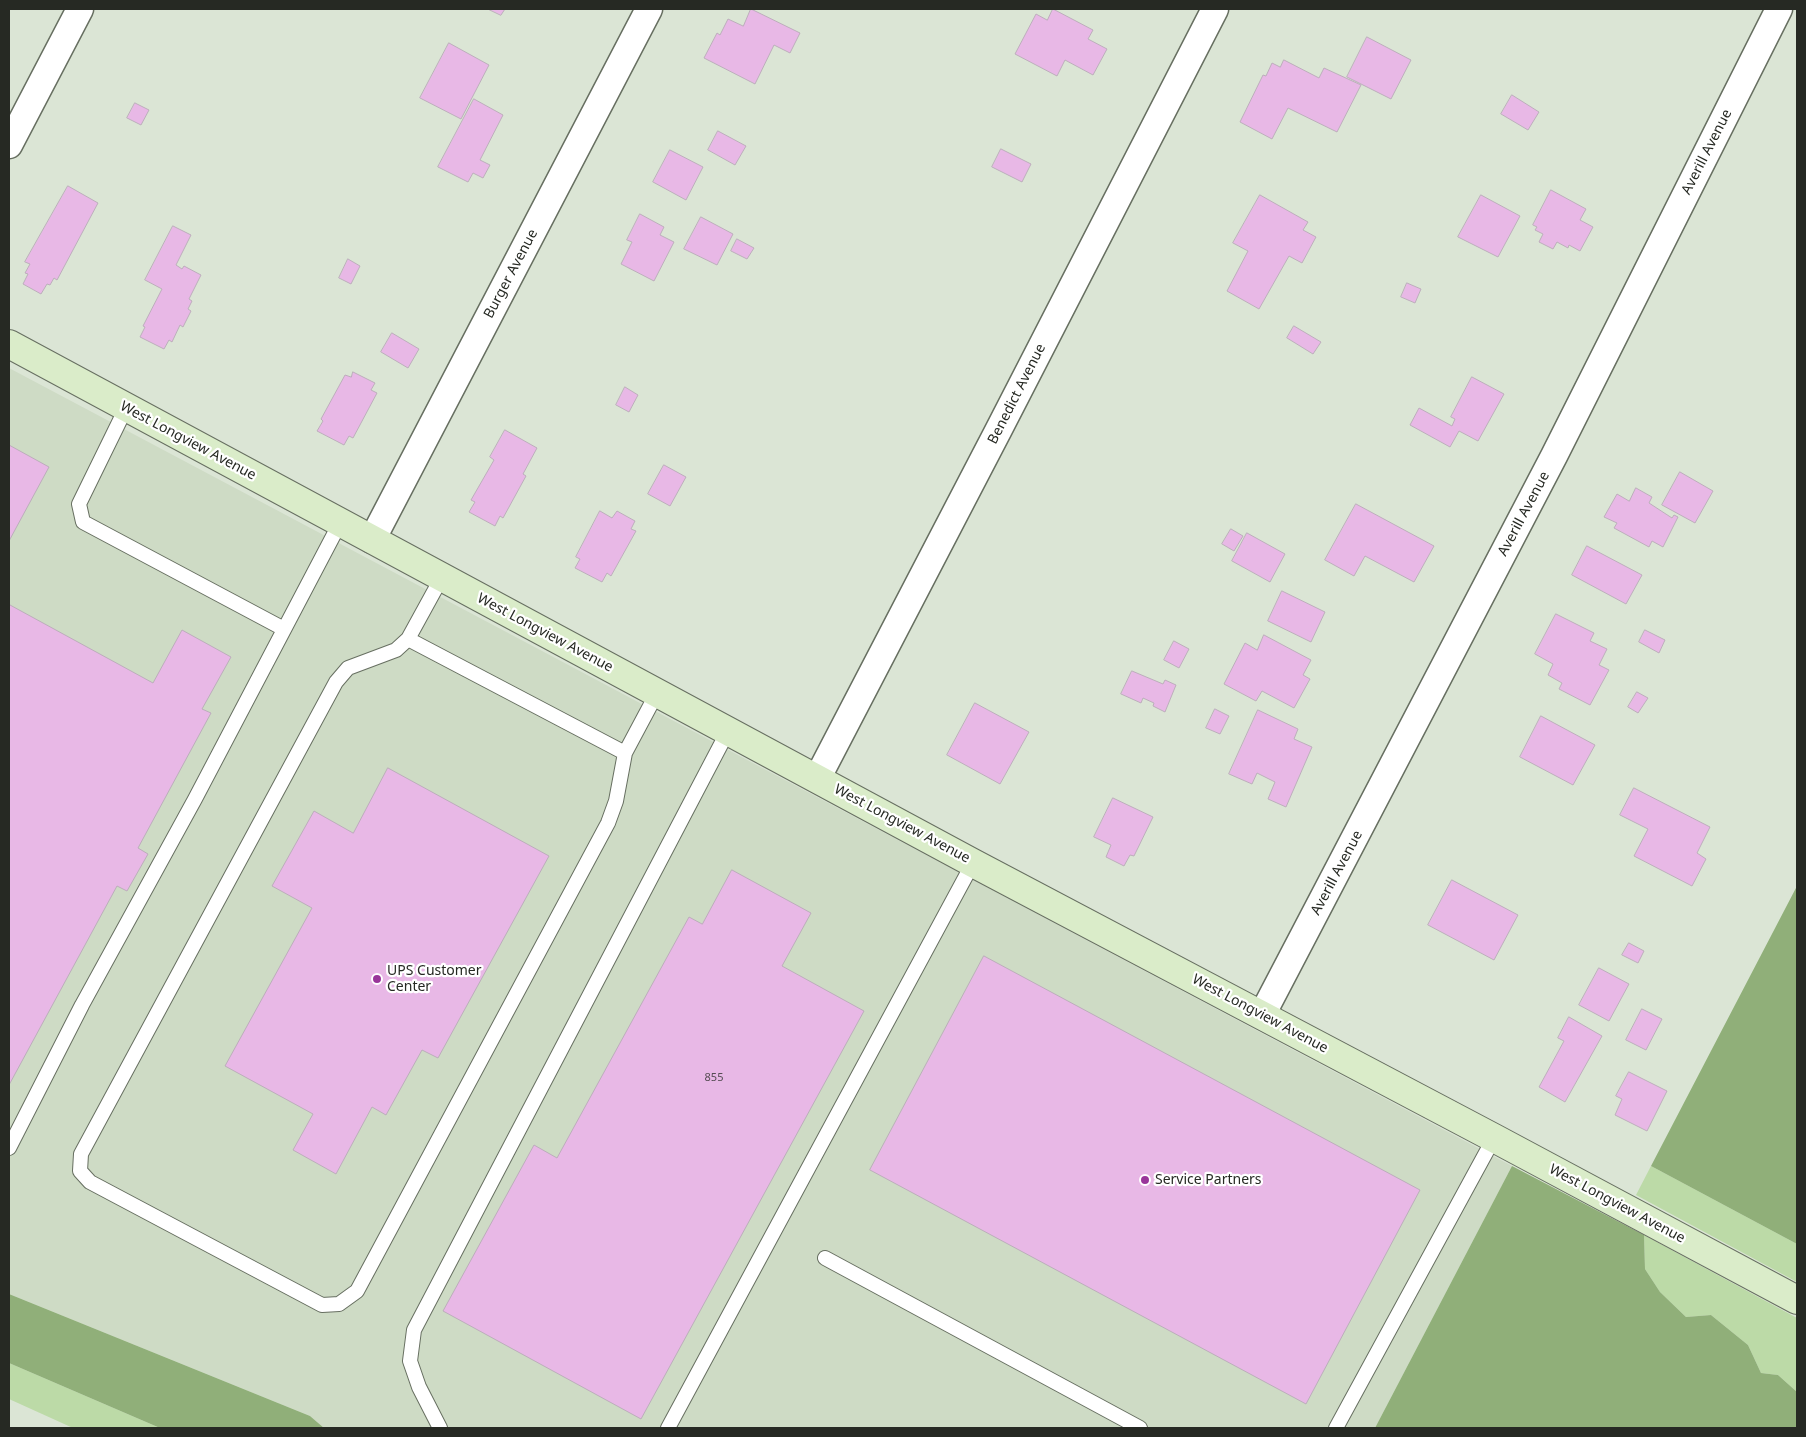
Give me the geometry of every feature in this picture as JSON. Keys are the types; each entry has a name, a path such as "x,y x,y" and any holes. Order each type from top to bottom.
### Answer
{"street":[{"path":"9,145 80,9"},
{"name":"Burger Avenue","path":"372,540 649,9"},
{"name":"Benedict Avenue","path":"817,779 994,439 1214,9"},
{"name":"Averill Avenue","path":"1262,1015 1554,456 1778,9"},
{"name":"West Longview Avenue","path":"9,344 973,863 1797,1300"}],"lane":[{"path":"126,408 79,504 83,522 284,629"},
{"path":"9,1148 82,1005 195,799 340,523"},
{"path":"442,577 408,639 396,650 348,668 336,682 81,1154 80,1170 90,1182 322,1305 339,1304 357,1291 608,823 616,801 625,753 657,693"},
{"path":"408,639 625,753"},
{"path":"440,1428 419,1387 410,1361 414,1330 728,731"},
{"path":"668,1428 973,863"},
{"path":"1336,1428 1494,1138"},
{"path":"825,1258 1140,1428"}],"shaded area":[{"path":"9,368 1512,1166 1375,1428 324,1428 310,1416 9,1294"}],"green space":[{"path":"1797,886 1797,1244 1651,1166"},
{"path":"1512,1166 1644,1235 1645,1269 1660,1292 1686,1317 1711,1315 1748,1345 1761,1373 1778,1375 1797,1392 1797,1428 1375,1428"},
{"path":"1651,1166 1797,1244 1797,1282 1636,1195"},
{"path":"1644,1235 1797,1318 1797,1392 1778,1375 1761,1373 1748,1345 1711,1315 1686,1317 1660,1292 1645,1269"},
{"path":"9,1294 310,1416 324,1428 160,1428 9,1363"},
{"path":"9,1363 160,1428 73,1428 9,1399"}],"building":[{"path":"488,9 505,9 501,15"},
{"path":"751,9 800,33 790,53 774,45 755,84 704,58 717,33 720,35 728,19 743,26"},
{"path":"1053,9 1093,30 1088,39 1107,49 1093,75 1065,60 1057,76 1015,54 1036,14 1047,20"},
{"path":"1367,37 1411,60 1391,99 1347,77"},
{"path":"449,43 489,65 461,119 420,98"},
{"path":"1284,60 1319,78 1324,68 1361,85 1337,132 1288,108 1272,139 1240,122 1263,75 1266,76 1272,63 1280,67"},
{"path":"1512,95 1539,112 1528,130 1501,114"},
{"path":"474,99 503,115 480,160 490,165 483,178 473,173 468,182 438,167"},
{"path":"135,103 149,110 141,125 127,118"},
{"path":"718,131 746,146 735,165 708,150"},
{"path":"1001,149 1031,164 1022,182 992,167"},
{"path":"670,150 703,167 686,200 653,182"},
{"path":"68,186 98,203 57,280 54,278 50,285 47,284 41,294 23,284 28,274 25,273 30,264 25,262"},
{"path":"1551,190 1586,209 1580,220 1593,227 1580,251 1569,245 1568,248 1557,242 1553,249 1539,242 1543,234 1535,230 1537,227 1533,225"},
{"path":"1260,195 1308,222 1303,230 1316,237 1302,263 1289,256 1259,309 1227,291 1248,251 1233,243"},
{"path":"1481,195 1520,216 1498,257 1458,237"},
{"path":"640,214 664,227 660,235 674,242 654,281 621,264 632,242 627,240"},
{"path":"701,217 733,234 717,265 684,249"},
{"path":"173,226 191,235 176,265 182,269 184,266 201,275 189,299 192,301 188,309 191,311 183,327 180,325 172,342 169,340 164,349 140,337 145,327 143,326 162,289 145,280"},
{"path":"737,239 754,248 747,259 731,251"},
{"path":"348,259 360,266 351,284 339,278"},
{"path":"1407,283 1421,289 1415,303 1401,297"},
{"path":"1294,326 1321,342 1313,354 1287,338"},
{"path":"392,333 419,349 408,368 381,352"},
{"path":"353,372 375,383 371,390 377,393 353,438 349,436 344,445 317,431 323,421 321,419 345,375 351,377"},
{"path":"1472,377 1504,394 1478,441 1459,431 1450,447 1410,425 1419,408 1452,426 1455,419 1451,417"},
{"path":"625,387 638,395 629,412 616,405"},
{"path":"505,430 537,448 523,474 526,476 503,518 500,516 495,526 469,512 475,502 471,500 494,460 490,457"},
{"path":"9,445 49,467 9,541"},
{"path":"664,465 686,477 670,506 648,494"},
{"path":"1680,472 1713,491 1695,523 1662,505"},
{"path":"1636,488 1652,497 1649,503 1672,518 1674,515 1678,517 1663,547 1652,541 1649,547 1614,528 1617,523 1604,517 1617,494 1629,501"},
{"path":"1356,504 1434,546 1414,582 1365,556 1354,576 1325,560"},
{"path":"600,511 612,518 617,511 635,521 631,529 636,531 611,576 607,573 602,582 575,568 580,559 576,557"},
{"path":"1231,529 1243,536 1234,551 1222,544"},
{"path":"1247,533 1285,554 1270,582 1232,561"},
{"path":"1587,546 1642,575 1626,604 1572,575"},
{"path":"1282,591 1325,612 1311,642 1268,621"},
{"path":"10,605 153,683 182,630 231,657 202,709 211,713 138,848 148,854 127,891 117,886 9,1085 9,608"},
{"path":"1556,614 1594,633 1590,641 1607,649 1599,665 1609,670 1590,705 1559,689 1562,683 1548,675 1553,664 1535,654"},
{"path":"1645,630 1665,640 1659,653 1639,642"},
{"path":"1264,635 1311,660 1303,675 1310,679 1294,708 1262,691 1256,701 1224,684 1245,643 1257,650"},
{"path":"1174,641 1189,649 1179,668 1164,660"},
{"path":"1132,671 1163,684 1165,680 1176,685 1165,712 1153,706 1154,703 1143,698 1141,703 1121,694"},
{"path":"1637,692 1648,698 1638,713 1628,707"},
{"path":"975,703 1029,732 1000,784 947,755"},
{"path":"1215,709 1229,716 1220,734 1206,728"},
{"path":"1258,710 1298,729 1294,739 1312,747 1286,807 1268,799 1275,782 1257,773 1252,784 1229,774"},
{"path":"1541,716 1595,745 1573,785 1520,757"},
{"name":"UPS Customer Center","path":"388,768 549,856 438,1058 422,1050 386,1115 372,1107 336,1174 293,1150 313,1114 225,1066 312,908 272,886 314,811 353,833"},
{"path":"1634,788 1710,827 1697,853 1706,859 1692,886 1634,856 1648,829 1620,815"},
{"path":"1113,798 1153,817 1134,856 1130,855 1124,866 1106,857 1111,845 1094,837"},
{"path":"732,870 811,913 782,966 864,1011 641,1419 443,1311 534,1145 557,1158 689,917 702,924"},
{"path":"1452,880 1518,915 1494,960 1428,925"},
{"path":"1629,943 1644,951 1638,963 1622,955"},
{"name":"Service Partners","path":"984,956 1420,1190 1306,1404 870,1170"},
{"path":"1599,968 1629,984 1609,1021 1579,1005"},
{"path":"1642,1009 1662,1019 1646,1050 1626,1040"},
{"path":"1569,1017 1602,1036 1565,1102 1539,1087 1564,1041 1558,1038"},
{"path":"1629,1072 1667,1091 1647,1131 1615,1115 1622,1099 1616,1096"}],"place":[{"name":"UPS Customer Center","path":"377,979"},
{"name":"Service Partners","path":"1145,1180"}]}
